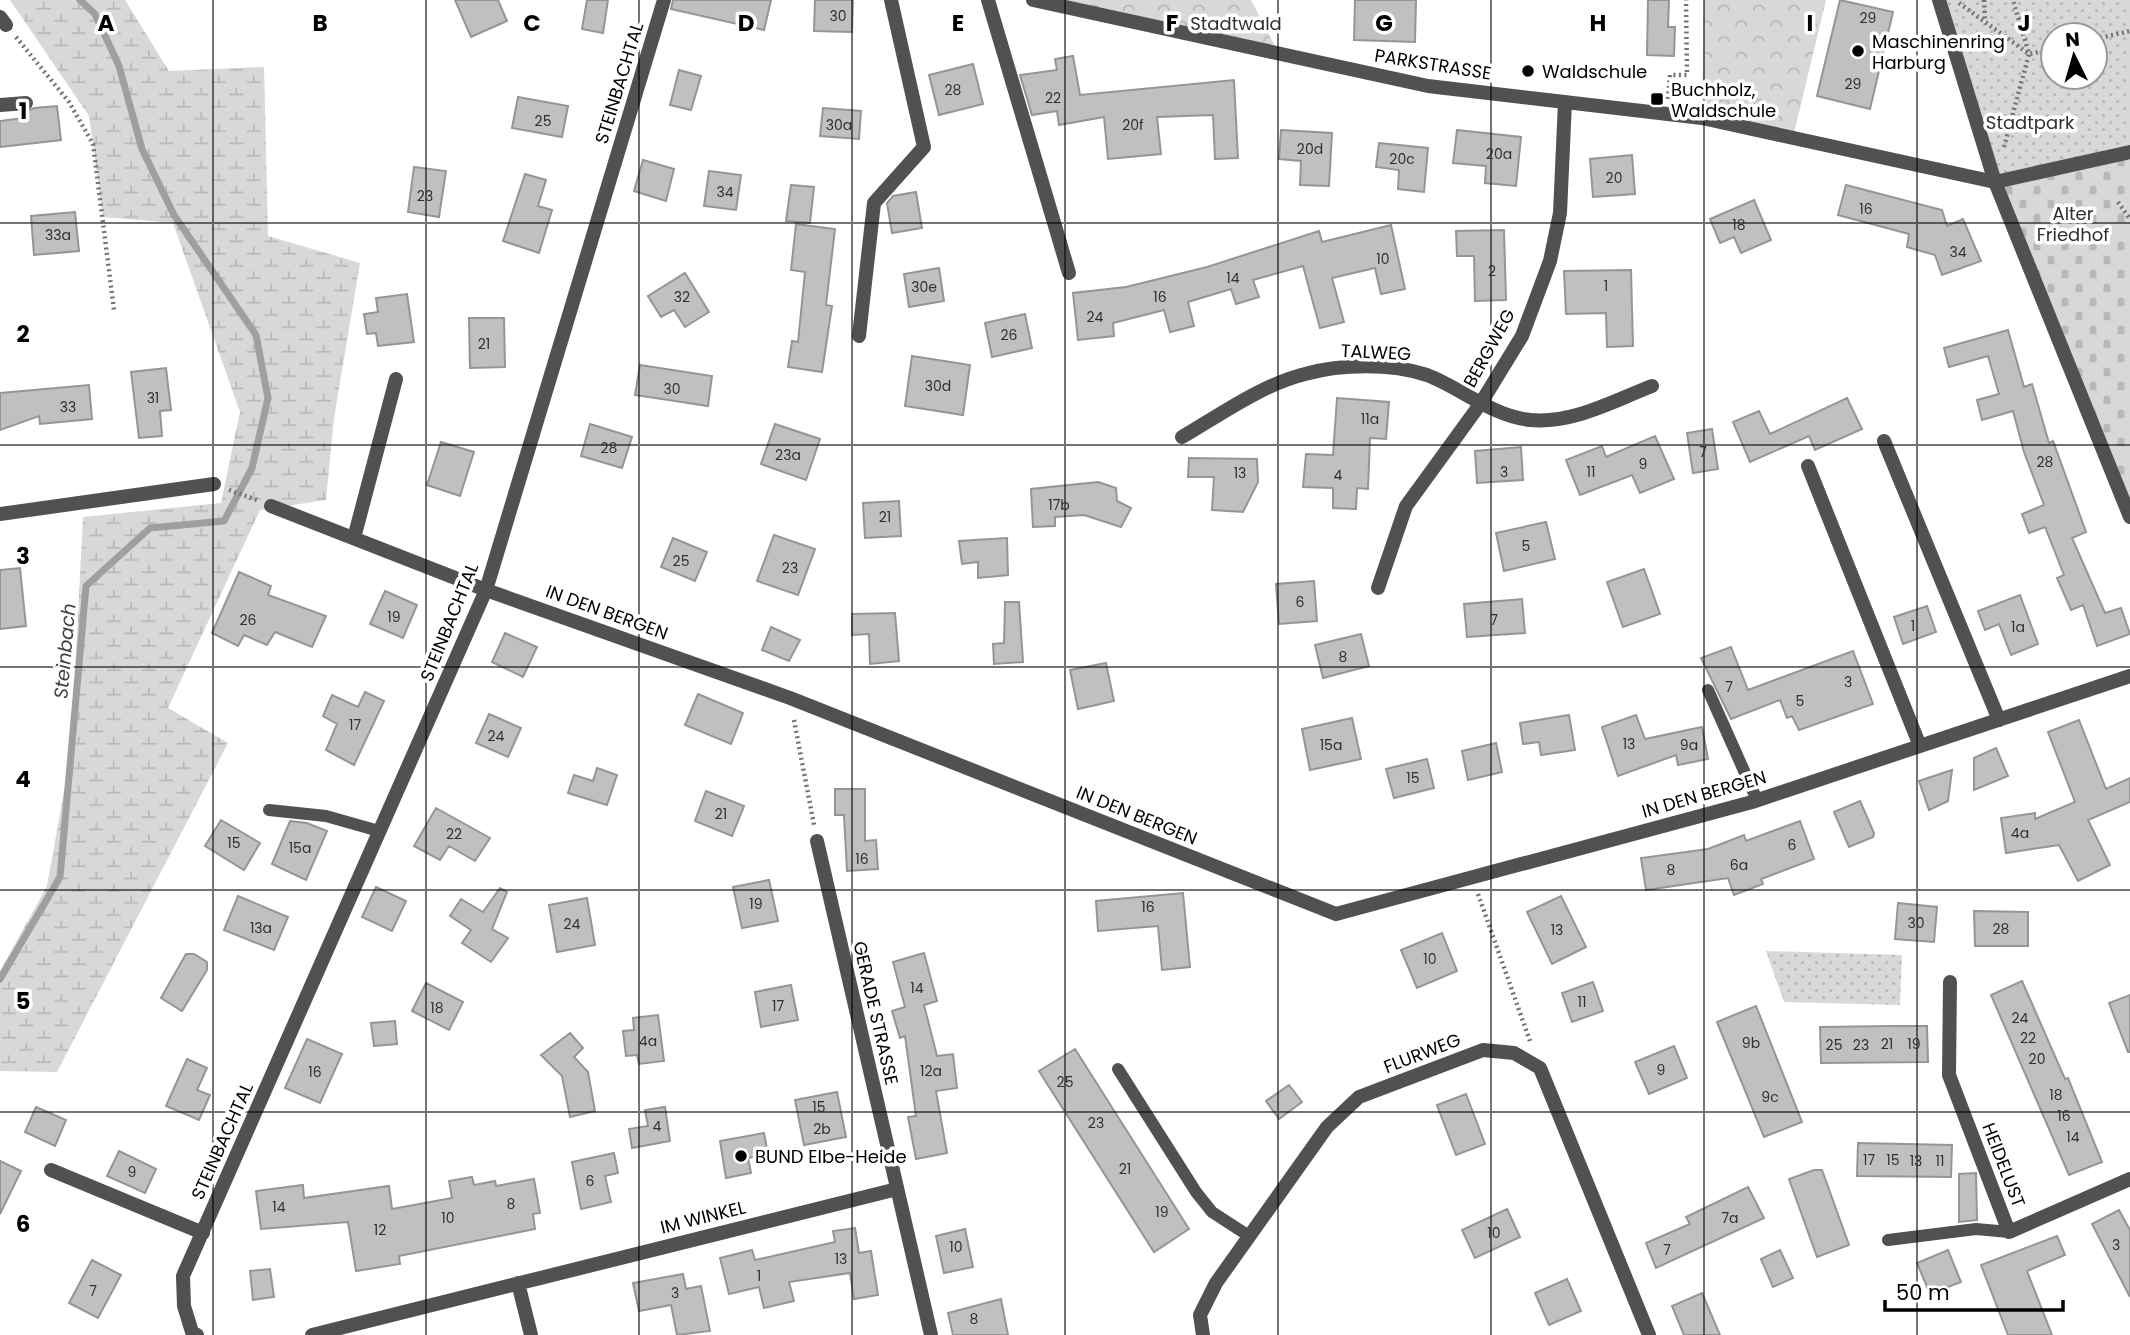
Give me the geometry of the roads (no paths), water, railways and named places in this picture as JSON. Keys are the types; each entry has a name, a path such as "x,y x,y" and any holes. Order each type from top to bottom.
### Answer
{"street":[{"name":"STEINBACHTAL","path":"197,1335 192,1332 184,1306 183,1276 486,590 664,0"},
{"path":"859,335 874,204 924,147 891,0"},
{"path":"988,0 1069,274"},
{"name":"PARKSTRASSE","path":"1033,0 1428,86 1667,113 1995,182 2130,152"},
{"path":"1939,0 1995,182 2130,517"},
{"name":"BERGWEG","path":"1378,588 1406,506 1481,403 1522,336 1550,261 1560,213 1565,102"},
{"path":"0,106 26,103"},
{"name":"TALWEG","path":"1182,437 1273,386 1305,374 1346,367 1391,369 1427,375 1481,403 1528,420 1566,419 1652,386"},
{"path":"354,538 396,379"},
{"path":"1884,441 1999,720"},
{"path":"1808,466 1920,746"},
{"path":"0,514 214,484"},
{"name":"IN DEN BERGEN","path":"271,506 486,590 790,698 1336,914 1757,800 2130,676"},
{"name":"GERADE STRASSE","path":"817,841 931,1335"},
{"name":"HEIDELUST","path":"1950,982 1949,1075 2009,1232 2130,1179"},
{"name":"FLURWEG","path":"1203,1335 1200,1315 1216,1283 1327,1127 1359,1097 1483,1050 1514,1053 1540,1068 1649,1335"},
{"path":"51,1170 202,1233"},
{"name":"IM WINKEL","path":"312,1335 897,1189"},
{"path":"517,1283 531,1335"}],"lane":[{"path":"1708,690 1757,800"},
{"path":"269,810 326,816 379,831"},
{"path":"1118,1069 1196,1192 1212,1212 1249,1236"},
{"path":"1888,1240 1976,1229 2009,1232"}],"waterway":[{"name":"Steinbach","path":"0,979 60,877 86,586 150,528 224,521 252,468 268,398 256,335 174,215 142,149 119,66 95,14 80,0"}],"place":[{"name":"Maschinenring Harburg","path":"1858,51"},
{"name":"Waldschule","path":"1528,71"},
{"name":"Buchholz, Waldschule","path":"1657,99"},
{"name":"BUND Elbe-Heide","path":"741,1156"}],"park label":[{"name":"Stadtwald","path":"1236,23"},
{"name":"Stadtpark","path":"2030,122"},
{"name":"Alter Friedhof","path":"2073,223"}]}
